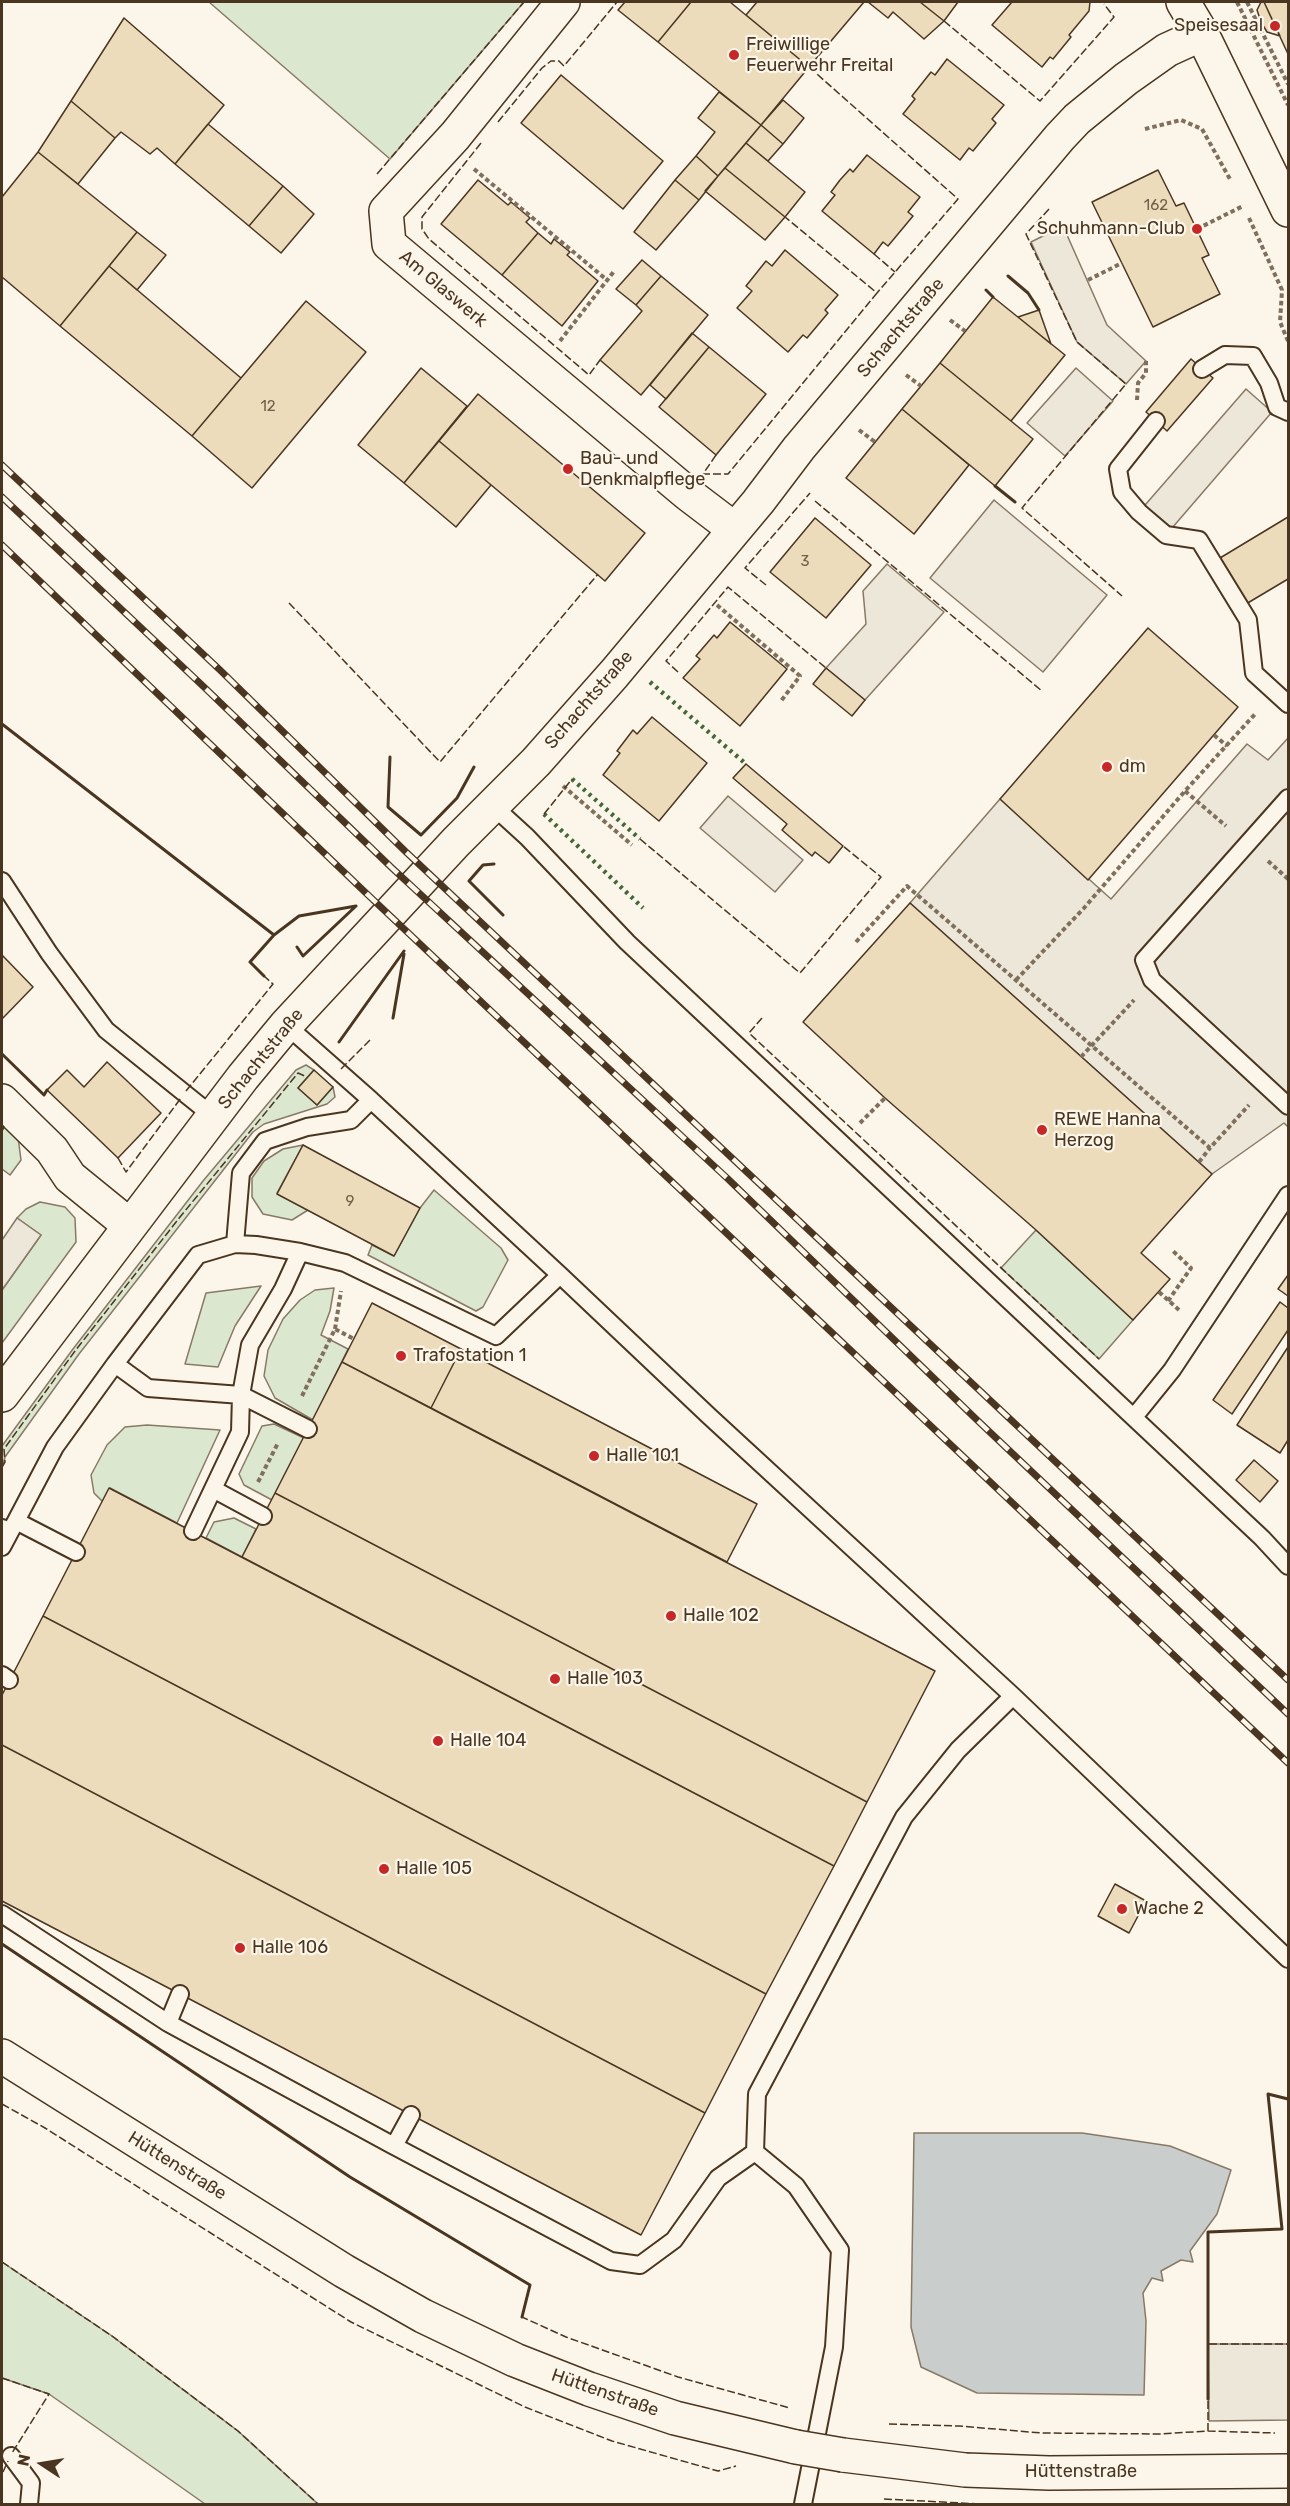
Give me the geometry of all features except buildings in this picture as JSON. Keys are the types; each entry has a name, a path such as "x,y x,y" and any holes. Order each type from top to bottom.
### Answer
{"street":[{"name":"Am Glaswerk","path":"563,2 455,135 387,211 389,244 688,494 734,529"},
{"path":"1183,2 1202,34 1288,210"},
{"name":"Schachtstraße","path":"2,1395 129,1225 286,1025 614,674 799,448 1071,125 1126,79 1167,51 1202,34"},
{"path":"2,1101 52,1150 70,1177 129,1225"},
{"name":"Hüttenstraße","path":"2,2056 344,2271 423,2316 514,2360 589,2389 675,2418 796,2447 975,2471 1049,2473 1288,2471"}],"lane":[{"path":"1202,369 1225,355 1253,357 1283,410"},
{"path":"1156,421 1118,469 1122,492 1139,512 1166,535 1199,540 1248,620 1254,674 1288,704"},
{"path":"1288,798 1144,960 1152,980 1288,1106"},
{"path":"493,806 527,837 627,942 1134,1417 1262,1538 1288,1566"},
{"path":"2,881 49,953 106,1030 214,1117"},
{"path":"286,1025 371,1100 1013,1696 1288,1959"},
{"path":"234,1244 241,1173 265,1141 307,1127 351,1120 371,1100"},
{"path":"1134,1417 1172,1370 1288,1195"},
{"path":"2,1547 9,1527 55,1447 198,1255 234,1244 256,1245 300,1252 345,1263 496,1336 560,1275"},
{"path":"193,1531 240,1432 241,1395 250,1344 283,1289 300,1252"},
{"path":"116,1364 148,1388 241,1395 309,1429"},
{"path":"213,1489 263,1516"},
{"path":"9,1527 76,1552"},
{"path":"755,2151 757,2094 904,1817 958,1750 1013,1696"},
{"path":"2,1914 168,2024 611,2261 640,2265 674,2240 718,2178 755,2151"},
{"path":"168,2024 180,1994"},
{"path":"394,2146 411,2115"},
{"path":"755,2151 796,2186 840,2250 834,2348 803,2505"},
{"path":"11,2456 31,2483 29,2505"}],"path":[{"path":"1237,2 1288,105"},
{"path":"1247,2 1288,84"},
{"path":"1145,129 1181,120 1202,129 1233,185"},
{"path":"466,163 607,280"},
{"path":"1238,195 1282,290 1280,322 1288,341"},
{"path":"1197,229 1243,206"},
{"path":"1088,280 1122,263"},
{"path":"555,346 615,270"},
{"path":"911,379 921,386"},
{"path":"852,425 875,442"},
{"path":"715,603 800,676 781,701"},
{"path":"1016,980 1253,717"},
{"path":"1214,735 1227,746"},
{"path":"566,788 632,845"},
{"path":"856,942 907,886 1210,1148"},
{"path":"1081,1057 1152,980"},
{"path":"1198,1161 1257,1097"},
{"path":"854,1129 885,1098"},
{"path":"1159,1292 1168,1301 1191,1268 1173,1251"}],"green space":[{"path":"209,2 524,2 390,159"},
{"path":"306,1065 314,1070 298,1088 317,1105 333,1087 335,1097 327,1104 264,1124 253,1132 79,1354 5,1457 2,1467 2,1446 73,1349 203,1181 296,1070"},
{"path":"4,1127 18,1137 21,1160 10,1175 2,1169 2,1131"},
{"path":"303,1145 277,1193 308,1210 292,1220 263,1214 252,1197 252,1178 264,1161 283,1149"},
{"path":"434,1190 501,1248 508,1260 483,1307 476,1311 368,1255 372,1245 394,1256 420,1208"},
{"path":"40,1202 65,1207 75,1218 76,1242 2,1343 2,1290 41,1235 17,1218 26,1209"},
{"path":"1036,1230 1133,1320 1099,1359 1001,1268"},
{"path":"261,1286 235,1326 218,1367 185,1364 206,1293"},
{"path":"334,1288 330,1311 321,1335 348,1349 313,1420 275,1398 264,1376 268,1350 283,1319 300,1300 315,1290"},
{"path":"274,1424 304,1438 272,1500 244,1485 239,1474 262,1426"},
{"path":"147,1425 220,1430 177,1523 110,1488 103,1502 94,1493 91,1475 107,1445 125,1427"},
{"path":"234,1518 256,1529 242,1557 206,1538 214,1522"},
{"path":"2,2262 112,2336 238,2431 318,2504 205,2504 49,2394 2,2378"}],"shaded area":[{"path":"1063,226 1107,325 1146,361 1126,384 1077,342 1031,242"},
{"path":"1076,368 1113,401 1065,456 1027,423"},
{"path":"1246,389 1272,412 1166,535 1139,512"},
{"path":"994,500 1107,595 1043,672 930,578"},
{"path":"887,564 944,612 865,700 826,668 866,624 863,591"},
{"path":"1288,738 1288,1127 1284,1123 1212,1174 910,903 1000,799 1111,899 1247,744 1268,760"},
{"path":"728,796 803,860 775,892 700,828"},
{"path":"17,1218 41,1235 2,1290 2,1240"},
{"path":"914,2133 1082,2133 1170,2146 1231,2170 1217,2214 1190,2251 1193,2262 1181,2260 1161,2271 1163,2281 1152,2278 1143,2293 1146,2321 1144,2395 977,2393 921,2367 911,2327"},
{"path":"1208,2344 1288,2344 1288,2420 1209,2421"}],"railway":[{"path":"2,465 220,670 406,852 1288,1680"},
{"path":"2,497 392,868 727,1178 976,1419 1288,1714"},
{"path":"2,545 367,894 1288,1763"}],"hedge":[{"path":"650,682 746,764"},
{"path":"572,779 640,839"},
{"path":"544,814 643,908"}],"fence":[{"path":"377,174 524,2"},
{"path":"498,122 542,68 551,61 559,61 564,66 617,2"},
{"path":"944,21 1040,101 1114,17 1104,4"},
{"path":"809,67 958,199 877,293"},
{"path":"481,143 422,217 422,229 429,239 589,375 600,360"},
{"path":"1049,209 1026,234 1077,342 1126,384 1022,508 1122,596"},
{"path":"716,455 703,474 728,474 877,293 785,217"},
{"path":"874,254 895,272"},
{"path":"766,585 745,568 810,493"},
{"path":"815,501 1042,691"},
{"path":"289,603 440,762 598,574"},
{"path":"678,672 666,661 728,587 826,668"},
{"path":"544,814 572,779"},
{"path":"640,839 800,973 881,877 843,846"},
{"path":"186,1091 273,984 264,976"},
{"path":"762,1018 749,1033 1099,1359"},
{"path":"341,1069 371,1039"},
{"path":"2,1467 5,1462 4,1449 75,1351 180,1217 298,1073 307,1077"},
{"path":"118,1158 126,1172 181,1098"},
{"path":"2,1125 4,1127 2,1131"},
{"path":"2,1944 350,2177 530,2285 522,2317 566,2337 678,2377 790,2408"},
{"path":"2,2104 45,2128 351,2322 525,2407 612,2441 718,2471 736,2466"},
{"path":"2,2262 112,2336 238,2431 318,2504"},
{"path":"1208,2431 1208,2344 1287,2344"},
{"path":"2,2378 49,2394 12,2453"},
{"path":"889,2424 959,2426 1042,2433 1159,2434 1208,2431 1275,2433"},
{"path":"3,2472 8,2461"},
{"path":"884,2499 981,2504"}],"wall":[{"path":"1008,276 1028,293 1039,310"},
{"path":"986,290 993,297"},
{"path":"995,486 1015,502"},
{"path":"2,724 274,935 250,962 264,976"},
{"path":"390,757 388,807 421,835 457,798 474,767"},
{"path":"494,864 483,865 469,881 503,915"},
{"path":"274,935 299,916 356,906"},
{"path":"297,947 303,956 356,906"},
{"path":"339,1042 404,951"},
{"path":"393,1018 404,954"},
{"path":"2,1054 44,1095 47,1090"},
{"path":"2,1944 350,2177 530,2285 522,2317"},
{"path":"1208,2399 1208,2232 1282,2229 1268,2094 1288,2099"}],"place":[{"name":"Speisesaal","path":"1275,26"},
{"name":"Freiwillige Feuerwehr Freital","path":"734,55"},
{"name":"Schuhmann-Club","path":"1197,229"},
{"name":"Bau- und Denkmalpflege","path":"568,469"},
{"name":"dm","path":"1107,767"},
{"name":"REWE Hanna Herzog","path":"1042,1130"},
{"name":"Trafostation 1","path":"401,1356"},
{"name":"Halle 101","path":"594,1456"},
{"name":"Halle 102","path":"671,1616"},
{"name":"Halle 103","path":"555,1679"},
{"name":"Halle 104","path":"438,1741"},
{"name":"Halle 105","path":"384,1869"},
{"name":"Wache 2","path":"1122,1909"},
{"name":"Halle 106","path":"240,1948"}]}
